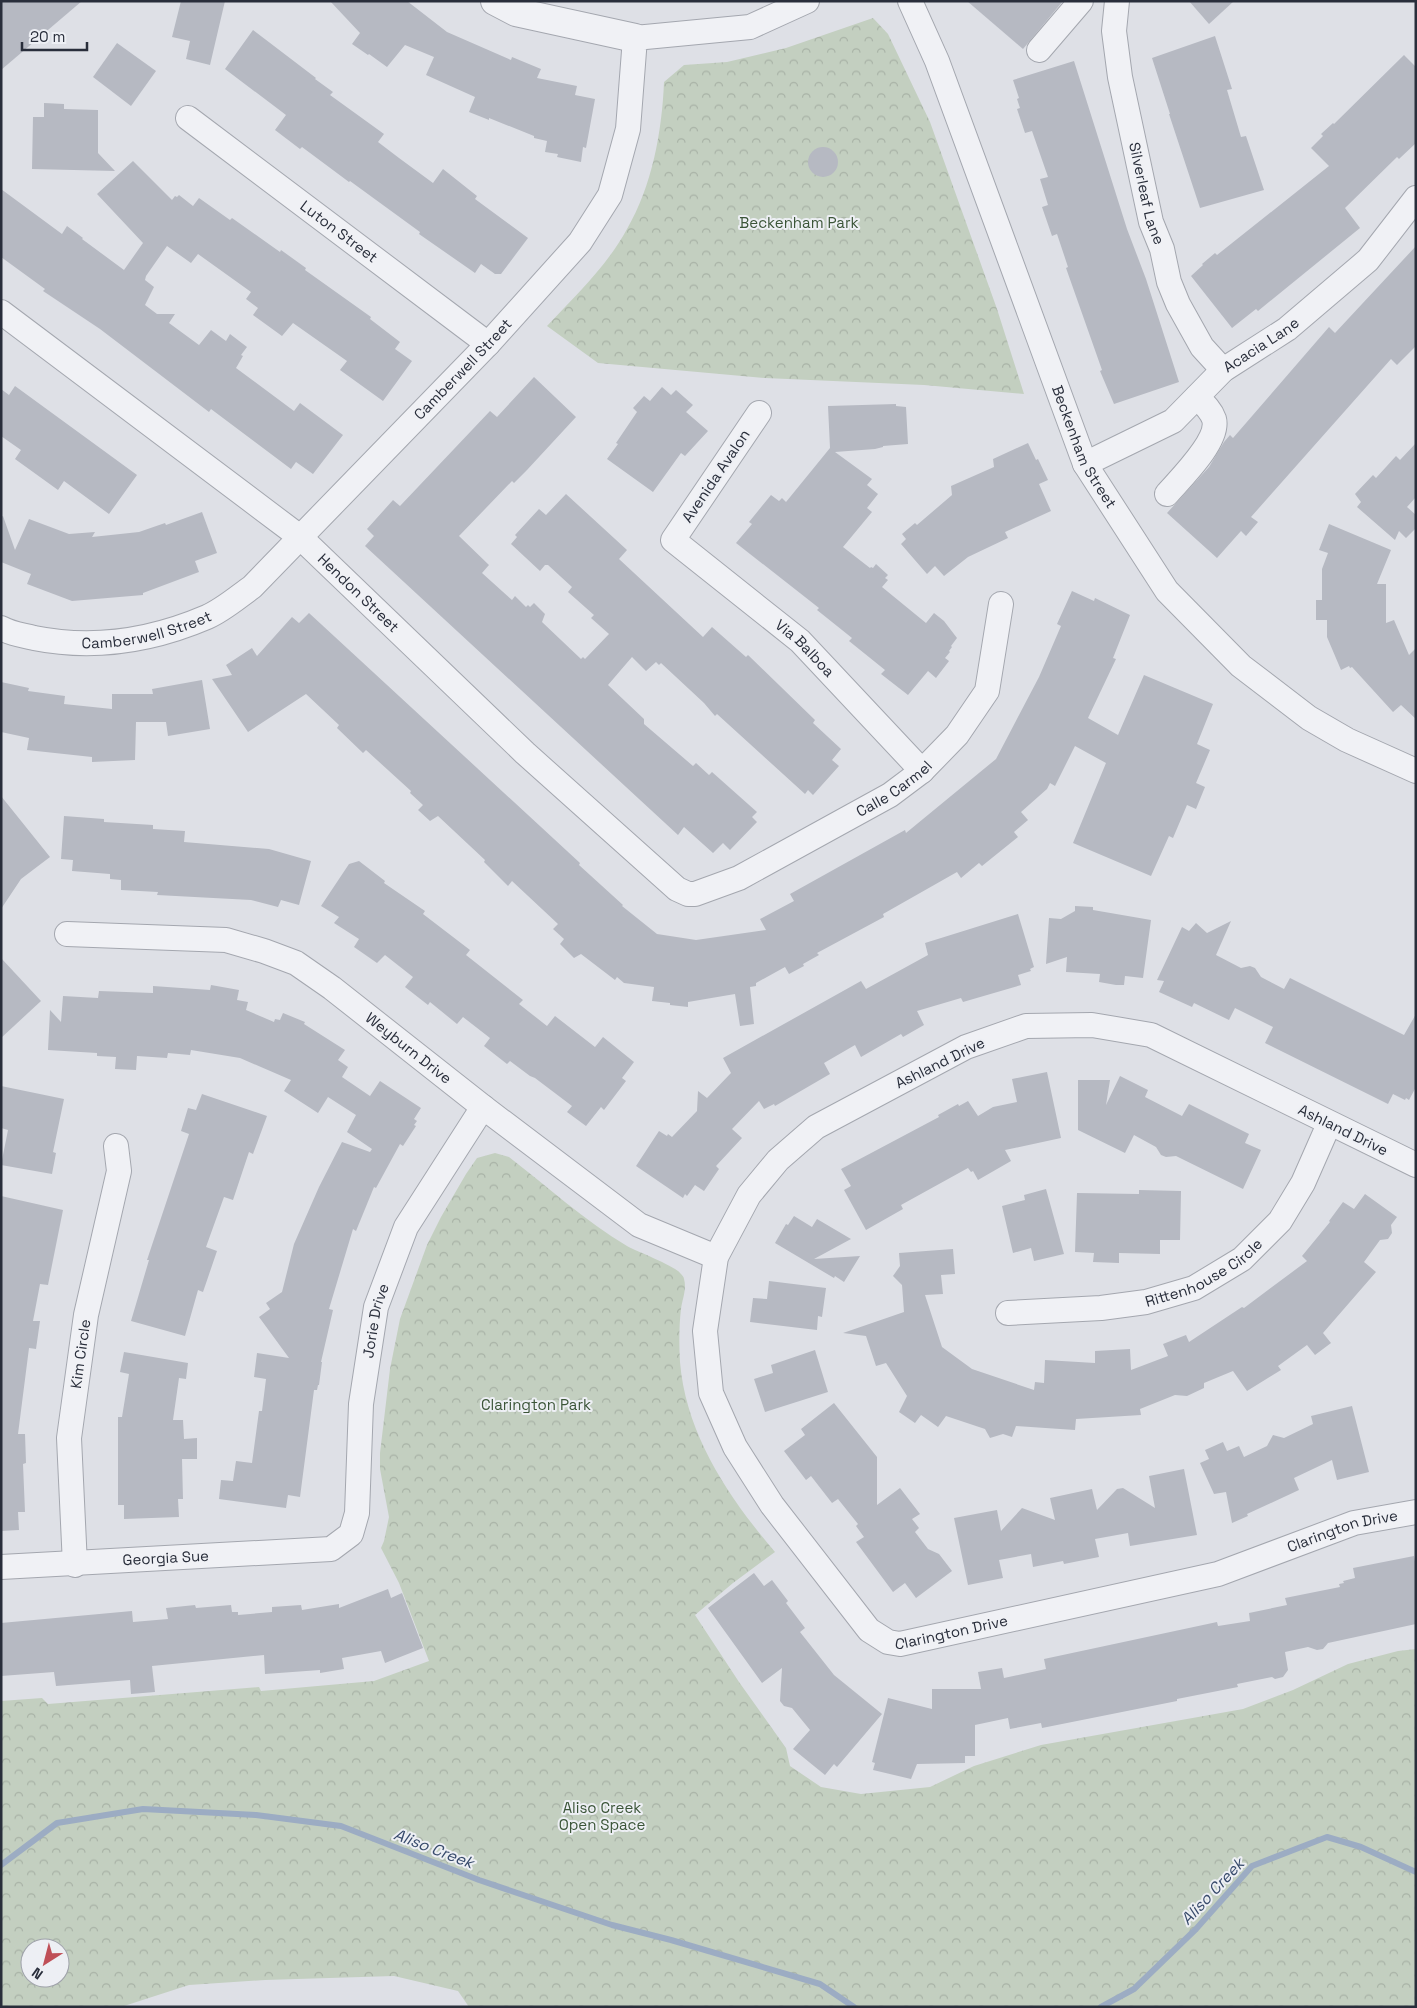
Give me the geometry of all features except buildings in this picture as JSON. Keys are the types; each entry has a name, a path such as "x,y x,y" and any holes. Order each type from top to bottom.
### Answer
{"street":[{"path":"495,1 516,12 635,38 750,27 807,1"},
{"name":"Beckenham Street","path":"910,1 937,60 1086,464 1167,591 1241,666 1309,718 1347,740 1416,771"},
{"path":"1039,50 1081,1"},
{"name":"Silverleaf Lane","path":"1117,1 1114,31 1120,77 1151,222 1162,250 1178,304 1202,347 1223,370"},
{"name":"Camberwell Street","path":"1,628 9,632 55,642 104,644 149,636 208,616 252,587 488,344 580,242 610,195 628,129 635,38"},
{"name":"Luton Street","path":"188,118 488,344"},
{"name":"Acacia Lane","path":"1086,464 1173,421 1223,370 1287,329 1368,260 1416,198"},
{"name":"Hendon Street","path":"1,312 300,538 525,753 677,889 695,894"},
{"path":"1167,494 1209,443 1215,430 1215,420 1212,412 1197,397"},
{"name":"Avenida Avalon","path":"673,540 759,412"},
{"name":"Via Balboa","path":"673,540 800,641 922,771"},
{"name":"Calle Carmel","path":"695,894 739,878 890,795 922,771 957,735 987,691 1001,604"},
{"name":"Weyburn Drive","path":"68,934 226,940 264,950 296,963 332,988 483,1107 639,1225 716,1257"},
{"name":"Ashland Drive","path":"716,1257 749,1195 778,1160 816,1127 966,1047 1026,1026 1092,1025 1151,1035 1329,1124 1416,1165"},
{"name":"Jorie Drive","path":"331,1549 351,1534 357,1513 362,1404 376,1307 406,1227 483,1107"},
{"name":"Rittenhouse Circle","path":"1008,1313 1102,1308 1146,1302 1194,1288 1242,1259 1280,1221 1303,1183 1329,1124"},
{"name":"Kim Circle","path":"75,1565 69,1438 86,1315 119,1171 116,1146"},
{"name":"Clarington Drive","path":"716,1257 705,1331 711,1393 735,1448 772,1505 869,1630 888,1642 900,1644 1218,1574 1354,1523 1416,1512"},
{"name":"Georgia Sue","path":"1,1567 75,1565 331,1549"}],"green space":[{"name":"Beckenham Park","path":"873,18 888,34 930,122 997,309 1024,394 924,385 765,378 598,363 547,326 610,256 636,212 654,158 661,120 664,82 684,65 727,62 786,48"},
{"name":"Aliso Creek Open Space","path":"495,1153 509,1157 581,1215 611,1236 627,1246 677,1270 683,1277 685,1287 680,1322 680,1362 684,1389 691,1415 712,1464 726,1487 775,1552 733,1583 695,1615 739,1682 786,1748 790,1766 821,1787 861,1794 930,1787 974,1766 1041,1745 1243,1709 1293,1690 1348,1664 1398,1651 1416,1649 1416,2007 469,2007 458,1991 394,1976 265,1980 189,1985 121,2007 1,2007 1,1701 42,1698 48,1704 259,1687 261,1691 374,1681 429,1661 399,1583 381,1548 389,1517 380,1469 380,1453 390,1369 400,1319 427,1245 466,1174 477,1158"}],"waterway":[{"name":"Aliso Creek","path":"1,1865 57,1823 143,1809 256,1815 341,1826 479,1880 612,1925 671,1940 820,1984 854,2007"},
{"name":"Aliso Creek","path":"1101,2007 1134,1989 1196,1929 1252,1866 1327,1837 1361,1847 1416,1872"}],"park label":[{"name":"Clarington Park","path":"536,1405"}]}
